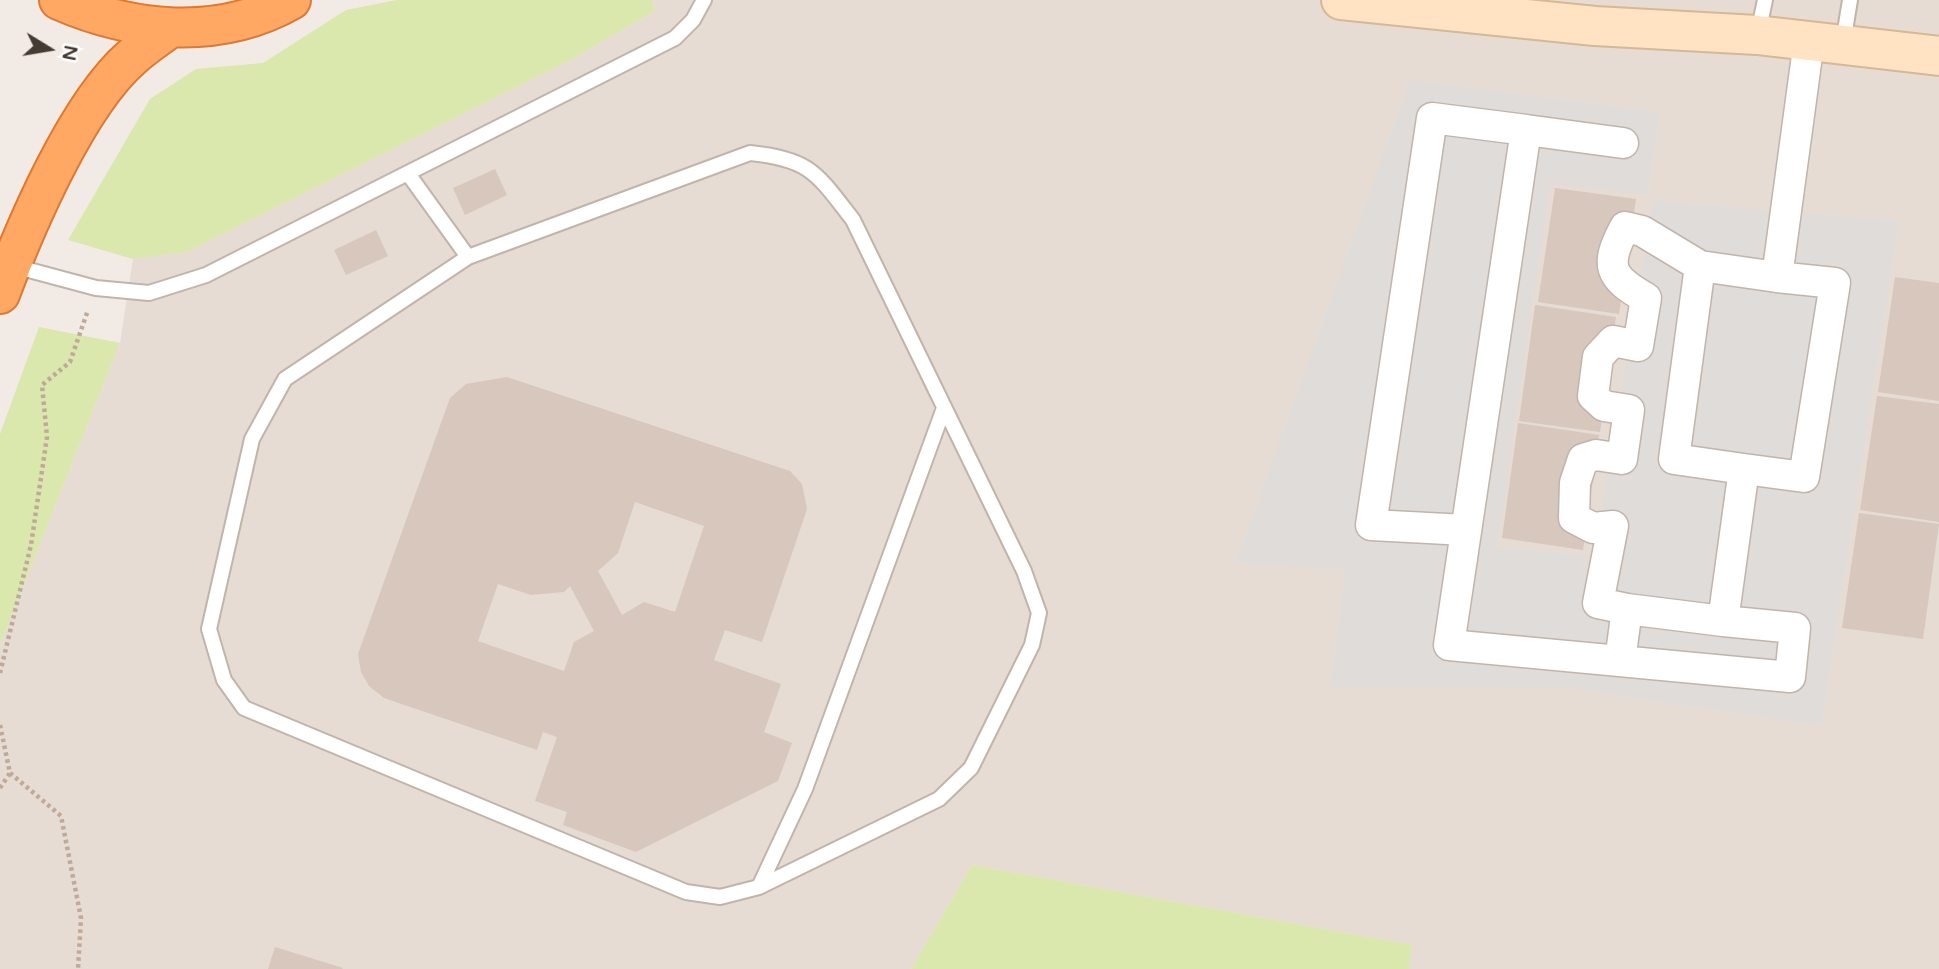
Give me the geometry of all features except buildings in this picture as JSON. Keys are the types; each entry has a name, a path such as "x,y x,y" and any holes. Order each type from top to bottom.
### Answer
{"highway":[{"path":"59,0 92,14 131,24 170,28 210,26 236,20 291,0"},
{"path":"6,280 68,142 99,96 130,58 170,28"}],"street":[{"path":"1341,0 1595,26 1761,17 1826,42 1939,56"},
{"path":"1777,277 1826,42"},
{"path":"1466,530 1371,525 1432,118 1623,143"},
{"path":"1526,130 1449,645 1790,677 1795,628 1723,621 1598,603 1613,526 1593,528 1574,518 1575,483 1583,459 1596,456 1622,459 1629,410 1604,406 1593,396 1598,357 1613,341 1639,346 1646,298 1618,282 1611,268 1616,243 1625,227 1642,231 1700,266 1835,283 1804,477 1674,459 1700,266"},
{"path":"1723,621 1744,469"},
{"path":"1620,661 1627,608"}],"lane":[{"path":"6,280 149,293 206,275 409,175 675,38 693,20 704,0"},
{"path":"1826,42 1850,0"},
{"path":"750,153 785,157 816,172 853,220 1024,571 1039,613 1032,645 971,768 939,799 759,887 720,897 686,892 244,708 223,680 209,629 252,439 285,379 468,257 750,153"},
{"path":"409,175 468,257"},
{"path":"759,887 805,789 944,408"}],"path":[{"path":"0,673 31,545 47,438 42,385 70,362 96,288"},
{"path":"0,725 10,773 61,816 81,918 78,969"},
{"path":"0,788 10,773"}],"shaded area":[{"path":"652,0 1939,0 1939,969 1409,969 1412,945 972,865 911,969 0,969 0,645 120,343 133,259 187,252 569,61 655,11"},
{"path":"1410,80 1659,112 1648,195 1550,184 1497,547 1593,557 1653,201 1899,221 1821,726 1571,688 1330,688 1346,569 1235,564"}],"green space":[{"path":"397,0 652,0 655,11 569,61 187,252 133,259 68,240 150,99 196,69 263,63 346,10"},
{"path":"39,327 120,343 0,645 0,434"},
{"path":"972,865 1412,945 1409,969 911,969"}]}
